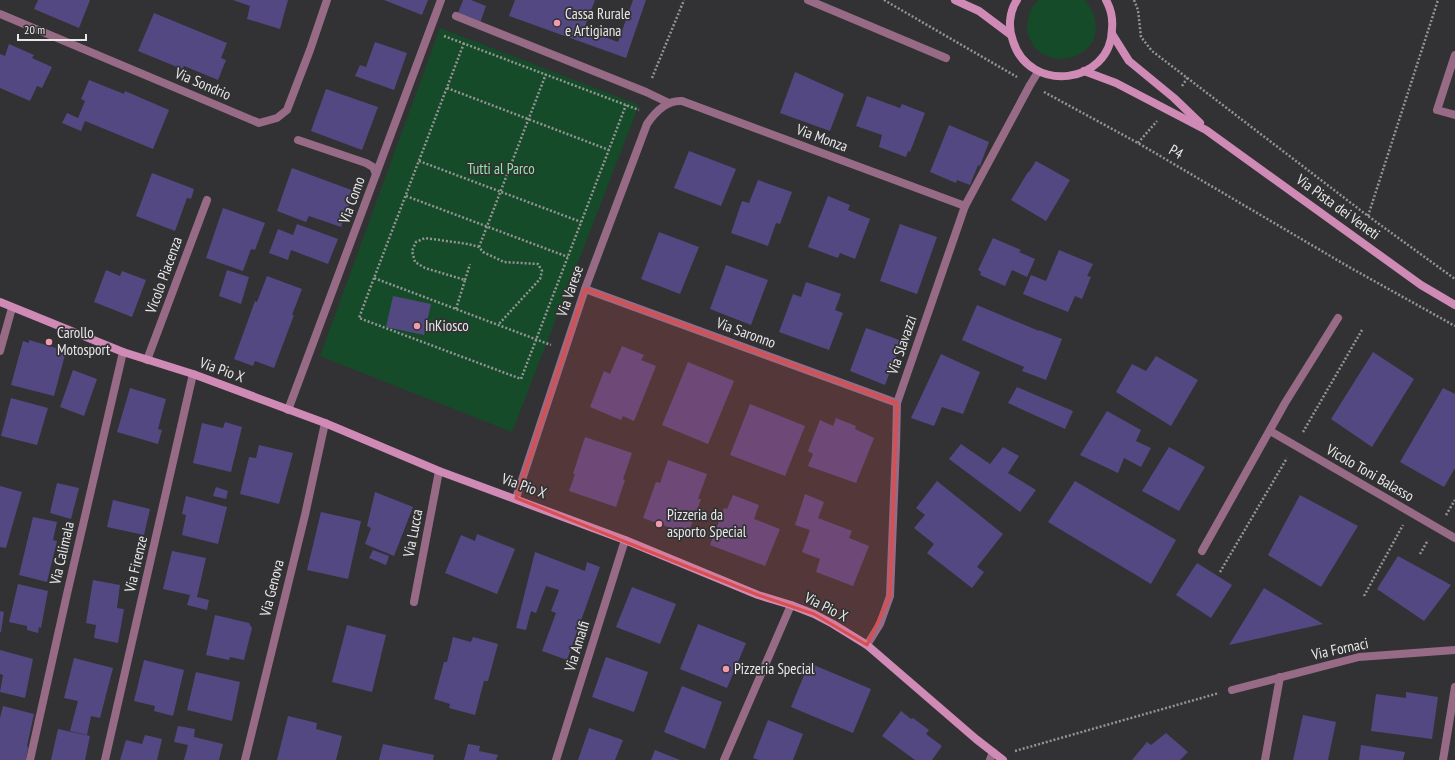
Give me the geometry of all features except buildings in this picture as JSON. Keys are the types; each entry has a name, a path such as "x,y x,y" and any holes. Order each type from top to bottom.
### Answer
{"street":[{"name":"Via Sondrio","path":"0,14 259,123 277,118 288,110 310,50 326,0"},
{"name":"Via Como","path":"288,410 441,0"},
{"path":"808,0 946,58"},
{"path":"955,0 979,10 1010,35"},
{"path":"1017,0 1010,20 1010,35 1020,56 1028,65 1038,72 1054,76 1069,77 1084,72 1095,65 1109,46 1113,20 1106,0"},
{"path":"456,16 646,92 669,103"},
{"name":"Via Pista dei Veneti","path":"1112,34 1129,61 1174,98 1206,130"},
{"path":"1455,55 1437,110 1455,115"},
{"name":"Via Slavazzi","path":"867,646 880,624 890,596 896,453 896,403 965,206 1038,72"},
{"name":"Via Pista dei Veneti","path":"1084,72 1116,83 1206,130 1422,285 1455,305"},
{"name":"Via Monza","path":"669,103 675,100 682,101 965,206"},
{"name":"Via Varese","path":"516,498 585,289 647,124 653,115 669,103"},
{"path":"298,140 373,167 376,174"},
{"name":"Vicolo Piacenza","path":"147,360 207,200"},
{"name":"Via Saronno","path":"585,289 896,403"},
{"name":"Via Pio X","path":"0,302 123,352 193,374 325,423 439,471 516,498 625,540 758,595 814,614 834,624 867,646 1003,760"},
{"path":"0,351 12,308"},
{"path":"1202,551 1285,403 1338,318"},
{"name":"Via Calimala","path":"30,760 68,587 123,352"},
{"name":"Via Firenze","path":"105,760 193,374"},
{"name":"Via Genova","path":"245,760 305,515 325,423"},
{"name":"Vicolo Toni Balasso","path":"1270,431 1455,538"},
{"name":"Via Lucca","path":"414,602 439,471"},
{"name":"Via Amalfi","path":"556,760 625,540"},
{"path":"724,760 791,605"},
{"name":"Via Fornaci","path":"1232,690 1359,657 1455,650"},
{"path":"1265,760 1280,677"},
{"path":"1443,760 1455,687"},
{"path":"990,760 993,752"}],"path":[{"path":"646,92 684,0"},
{"name":"P4","path":"884,0 1030,85 1138,143 1349,267 1455,326"},
{"path":"1134,0 1138,10 1141,37 1152,51 1368,216 1455,280"},
{"path":"1368,216 1438,0"},
{"path":"430,30 653,115"},
{"path":"464,44 359,318 403,335 521,379 626,105"},
{"path":"479,247 546,74"},
{"path":"447,88 609,150"},
{"path":"419,161 581,222"},
{"path":"406,196 568,257"},
{"path":"465,280 419,265 415,262 412,251 416,242 424,238 468,244 479,247 483,252 504,262 538,264 542,271 540,279 498,325"},
{"path":"456,309 470,264"},
{"path":"374,278 565,350"},
{"path":"1364,596 1410,512"},
{"path":"993,752 1015,751 1232,690"}],"highlighted area":[{"path":"585,289 897,403 890,596 867,645 814,614 758,595 516,498"}],"green space":[{"path":"1039,0 1084,0 1091,9 1095,21 1095,36 1089,47 1078,55 1066,58 1053,58 1041,52 1031,42 1027,27 1030,12"},
{"name":"Tutti al Parco","path":"440,28 639,105 512,432 320,356"}],"place":[{"name":"Cassa Rurale e Artigiana","path":"557,23"},
{"name":"InKiosco","path":"417,326"},
{"name":"Carollo Motosport","path":"49,342"},
{"name":"Pizzeria da asporto Special","path":"659,524"},
{"name":"Pizzeria Special","path":"726,669"}]}
